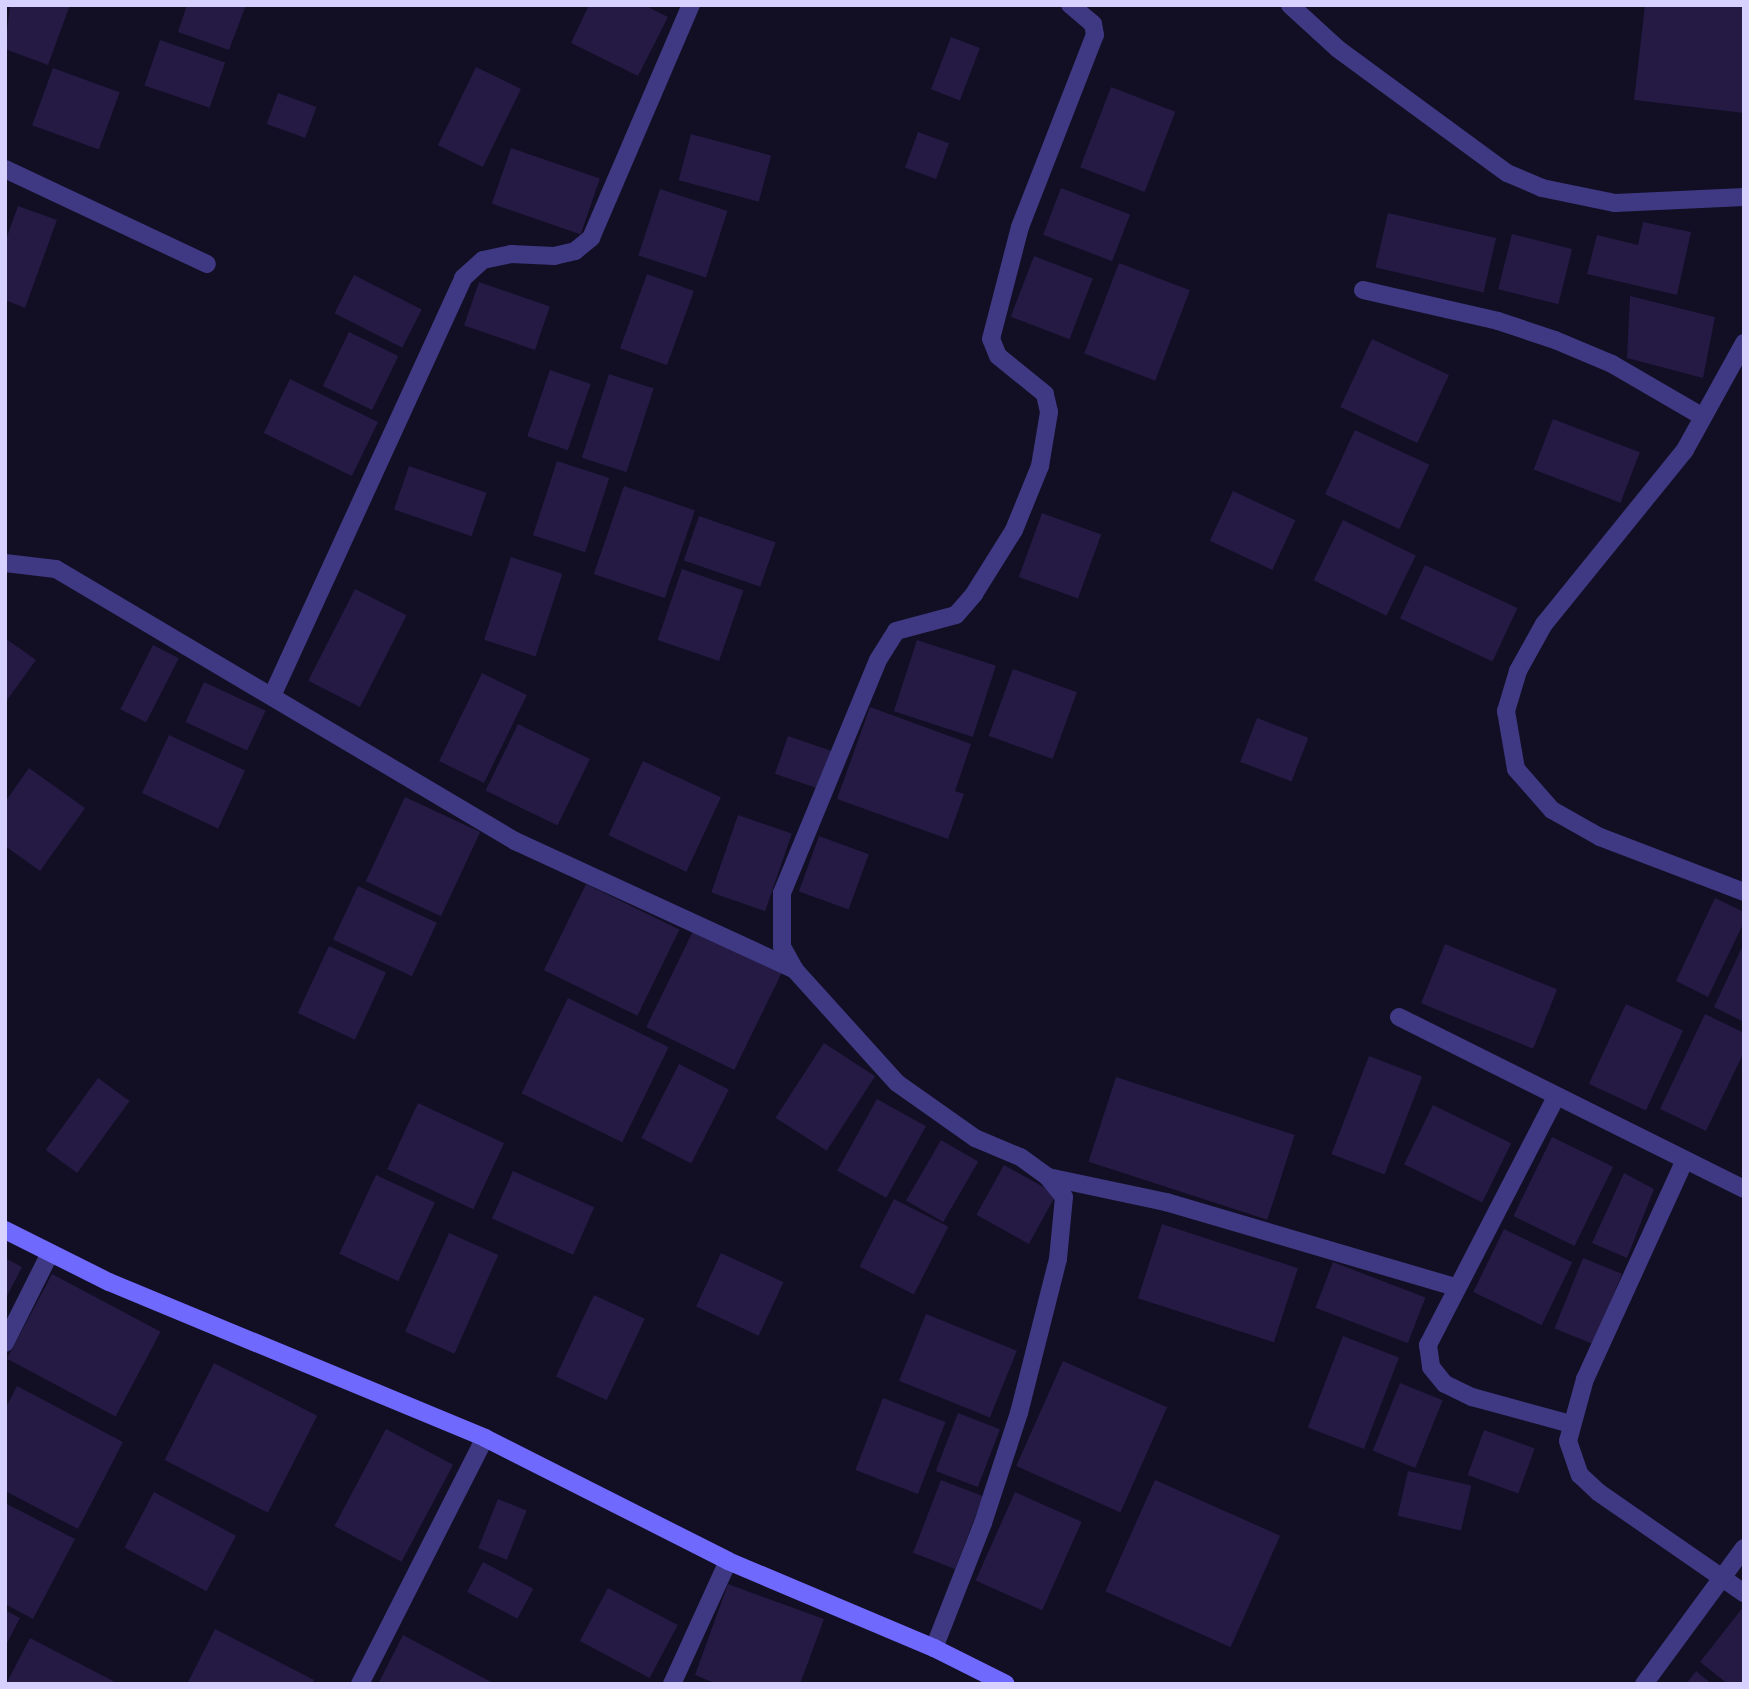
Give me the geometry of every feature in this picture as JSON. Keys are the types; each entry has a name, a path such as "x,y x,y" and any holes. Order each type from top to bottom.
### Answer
{"main road":[{"path":"5,1230 50,1253 485,1438 728,1561 934,1648 1006,1684"}],"street":[{"path":"272,696 463,278 484,260 511,254 554,256 575,251 591,238 691,5"},
{"path":"934,1648 983,1523 1044,1316 1065,1220 1064,1197 1048,1177 1020,1157 975,1138 930,1110 897,1083 795,970 782,947 782,893 878,660 896,631 956,615 974,594 1014,530 1040,466 1048,424 1045,394 998,356 991,339 1020,227 1095,36 1093,24 1070,5"},
{"path":"1290,5 1338,49 1456,136 1507,173 1542,188 1615,204 1744,197"},
{"path":"5,169 207,264"},
{"path":"1363,290 1498,321 1555,340 1612,364 1703,417"},
{"path":"1744,343 1685,450 1544,624 1518,671 1506,711 1517,769 1552,810 1600,837 1744,892"},
{"path":"5,564 56,569 515,841 795,970"},
{"path":"1399,1017 1684,1162 1744,1189"},
{"path":"1556,1097 1455,1287 1428,1345 1431,1367 1438,1376 1472,1397 1571,1424"},
{"path":"1684,1162 1598,1347 1571,1424 1571,1457 1580,1475 1744,1593"},
{"path":"1048,1177 1166,1202 1455,1287"},
{"path":"5,1343 50,1253"},
{"path":"360,1684 485,1438"},
{"path":"1644,1684 1724,1579 1744,1548"},
{"path":"672,1684 728,1561"}],"building":[{"path":"10,5 70,5 48,65 5,49"},
{"path":"187,5 246,5 229,50 178,32"},
{"path":"589,5 644,5 668,17 638,76 571,43"},
{"path":"1645,5 1744,5 1744,113 1634,100"},
{"path":"951,37 980,48 960,100 931,89"},
{"path":"160,40 225,62 210,108 144,85"},
{"path":"476,67 521,89 483,167 438,145"},
{"path":"53,68 120,92 99,150 32,125"},
{"path":"1111,87 1175,112 1145,192 1080,167"},
{"path":"278,93 317,107 305,138 267,124"},
{"path":"918,132 949,143 936,179 905,168"},
{"path":"691,134 771,155 759,202 679,180"},
{"path":"511,148 600,179 581,234 492,204"},
{"path":"1061,188 1130,215 1112,261 1043,235"},
{"path":"660,189 728,211 706,278 638,256"},
{"path":"18,206 57,220 25,308 5,300 5,242"},
{"path":"1388,213 1496,238 1484,293 1375,268"},
{"path":"1643,222 1691,232 1677,295 1587,274 1597,235 1638,245"},
{"path":"1512,234 1572,249 1558,304 1498,289"},
{"path":"1034,256 1093,279 1070,339 1011,317"},
{"path":"1119,263 1190,290 1155,381 1084,354"},
{"path":"647,274 694,291 667,365 620,348"},
{"path":"354,275 422,310 402,348 334,313"},
{"path":"479,282 550,306 535,350 464,325"},
{"path":"1630,296 1715,317 1703,378 1627,358"},
{"path":"349,332 398,356 372,410 323,386"},
{"path":"1372,339 1449,375 1417,443 1340,407"},
{"path":"550,370 591,384 568,450 527,436"},
{"path":"609,374 654,389 627,472 582,458"},
{"path":"290,379 378,422 352,476 264,433"},
{"path":"1553,419 1640,452 1620,503 1534,469"},
{"path":"1355,430 1429,465 1399,529 1325,494"},
{"path":"557,461 609,478 585,552 533,535"},
{"path":"409,466 487,493 472,536 394,509"},
{"path":"624,486 695,510 665,598 594,574"},
{"path":"1233,491 1296,520 1272,570 1210,541"},
{"path":"1042,513 1101,535 1078,598 1019,577"},
{"path":"699,516 776,542 760,587 684,560"},
{"path":"1343,520 1416,556 1386,616 1314,580"},
{"path":"511,557 562,574 535,656 484,640"},
{"path":"1425,565 1517,608 1493,662 1400,618"},
{"path":"682,569 743,590 719,661 658,640"},
{"path":"355,589 407,615 360,707 308,681"},
{"path":"5,638 36,660 5,703"},
{"path":"917,640 996,666 973,737 894,711"},
{"path":"153,645 179,658 146,722 120,709"},
{"path":"1013,669 1077,692 1053,759 989,736"},
{"path":"482,673 527,695 484,783 439,761"},
{"path":"204,682 266,711 247,751 185,722"},
{"path":"870,707 971,744 955,791 964,794 948,839 837,799"},
{"path":"1257,718 1308,738 1292,782 1240,762"},
{"path":"518,724 590,759 557,826 486,791"},
{"path":"169,735 245,770 218,829 142,793"},
{"path":"788,736 831,751 818,789 775,774"},
{"path":"643,761 721,797 686,872 608,835"},
{"path":"29,768 85,808 40,871 5,846 5,802"},
{"path":"405,797 480,832 441,916 366,881"},
{"path":"738,815 792,834 765,911 711,893"},
{"path":"819,836 869,854 849,910 799,891"},
{"path":"586,884 679,930 637,1016 544,970"},
{"path":"358,886 437,923 412,976 333,939"},
{"path":"1715,898 1744,912 1744,922 1708,997 1676,981"},
{"path":"694,929 782,972 734,1070 646,1027"},
{"path":"1744,943 1744,1022 1714,1007"},
{"path":"1445,944 1557,989 1533,1049 1421,1003"},
{"path":"329,946 386,973 355,1040 298,1013"},
{"path":"568,998 669,1047 622,1142 522,1093"},
{"path":"1626,1004 1683,1031 1646,1110 1589,1084"},
{"path":"1705,1014 1744,1033 1744,1052 1706,1131 1660,1109"},
{"path":"824,1043 875,1076 827,1151 776,1118"},
{"path":"1369,1056 1422,1076 1385,1174 1331,1154"},
{"path":"679,1064 729,1089 691,1163 641,1138"},
{"path":"1116,1077 1295,1135 1267,1220 1088,1162"},
{"path":"98,1078 130,1101 77,1173 46,1150"},
{"path":"877,1099 926,1126 886,1198 837,1171"},
{"path":"418,1103 504,1143 473,1209 387,1169"},
{"path":"1433,1105 1511,1143 1482,1202 1404,1164"},
{"path":"1552,1137 1613,1167 1575,1246 1513,1216"},
{"path":"941,1140 978,1162 943,1222 906,1201"},
{"path":"1004,1165 1056,1194 1029,1244 976,1215"},
{"path":"513,1171 594,1207 573,1255 492,1219"},
{"path":"1624,1173 1654,1189 1627,1258 1592,1243"},
{"path":"376,1175 435,1202 398,1281 339,1254"},
{"path":"894,1199 948,1227 914,1294 859,1267"},
{"path":"1162,1224 1298,1268 1274,1342 1138,1298"},
{"path":"1504,1229 1572,1262 1542,1325 1473,1292"},
{"path":"449,1233 498,1255 454,1354 405,1332"},
{"path":"721,1253 784,1282 759,1336 696,1306"},
{"path":"5,1258 22,1267 5,1300"},
{"path":"1583,1258 1622,1274 1593,1344 1555,1328"},
{"path":"1333,1262 1425,1297 1408,1343 1315,1308"},
{"path":"52,1274 161,1332 116,1417 7,1359"},
{"path":"594,1295 645,1319 607,1400 556,1377"},
{"path":"926,1314 1017,1351 990,1417 899,1381"},
{"path":"1343,1336 1399,1358 1364,1449 1308,1427"},
{"path":"1063,1361 1167,1407 1120,1512 1016,1466"},
{"path":"214,1363 317,1416 268,1513 165,1460"},
{"path":"1400,1383 1443,1400 1415,1468 1373,1451"},
{"path":"17,1386 123,1442 78,1529 5,1491 5,1409"},
{"path":"883,1398 946,1422 918,1494 855,1470"},
{"path":"958,1413 1000,1429 978,1487 936,1471"},
{"path":"386,1429 453,1465 401,1562 334,1526"},
{"path":"1484,1430 1535,1448 1518,1494 1468,1475"},
{"path":"1408,1471 1471,1486 1461,1530 1398,1516"},
{"path":"941,1480 983,1496 955,1569 913,1553"},
{"path":"1155,1480 1280,1536 1231,1647 1105,1591"},
{"path":"154,1492 236,1536 207,1591 124,1548"},
{"path":"1015,1492 1082,1522 1042,1610 976,1581"},
{"path":"498,1499 527,1511 507,1560 478,1548"},
{"path":"5,1503 75,1539 33,1619 5,1604"},
{"path":"483,1562 533,1589 517,1619 467,1592"},
{"path":"728,1584 824,1619 800,1684 717,1684 695,1675"},
{"path":"608,1588 678,1625 650,1678 580,1641"},
{"path":"1744,1606 1744,1684 1728,1684 1700,1662"},
{"path":"5,1610 20,1618 5,1647"},
{"path":"215,1629 314,1680 312,1684 187,1684"},
{"path":"403,1635 495,1684 378,1684"},
{"path":"30,1638 119,1684 6,1684"},
{"path":"1696,1671 1712,1684 1686,1684"}]}
